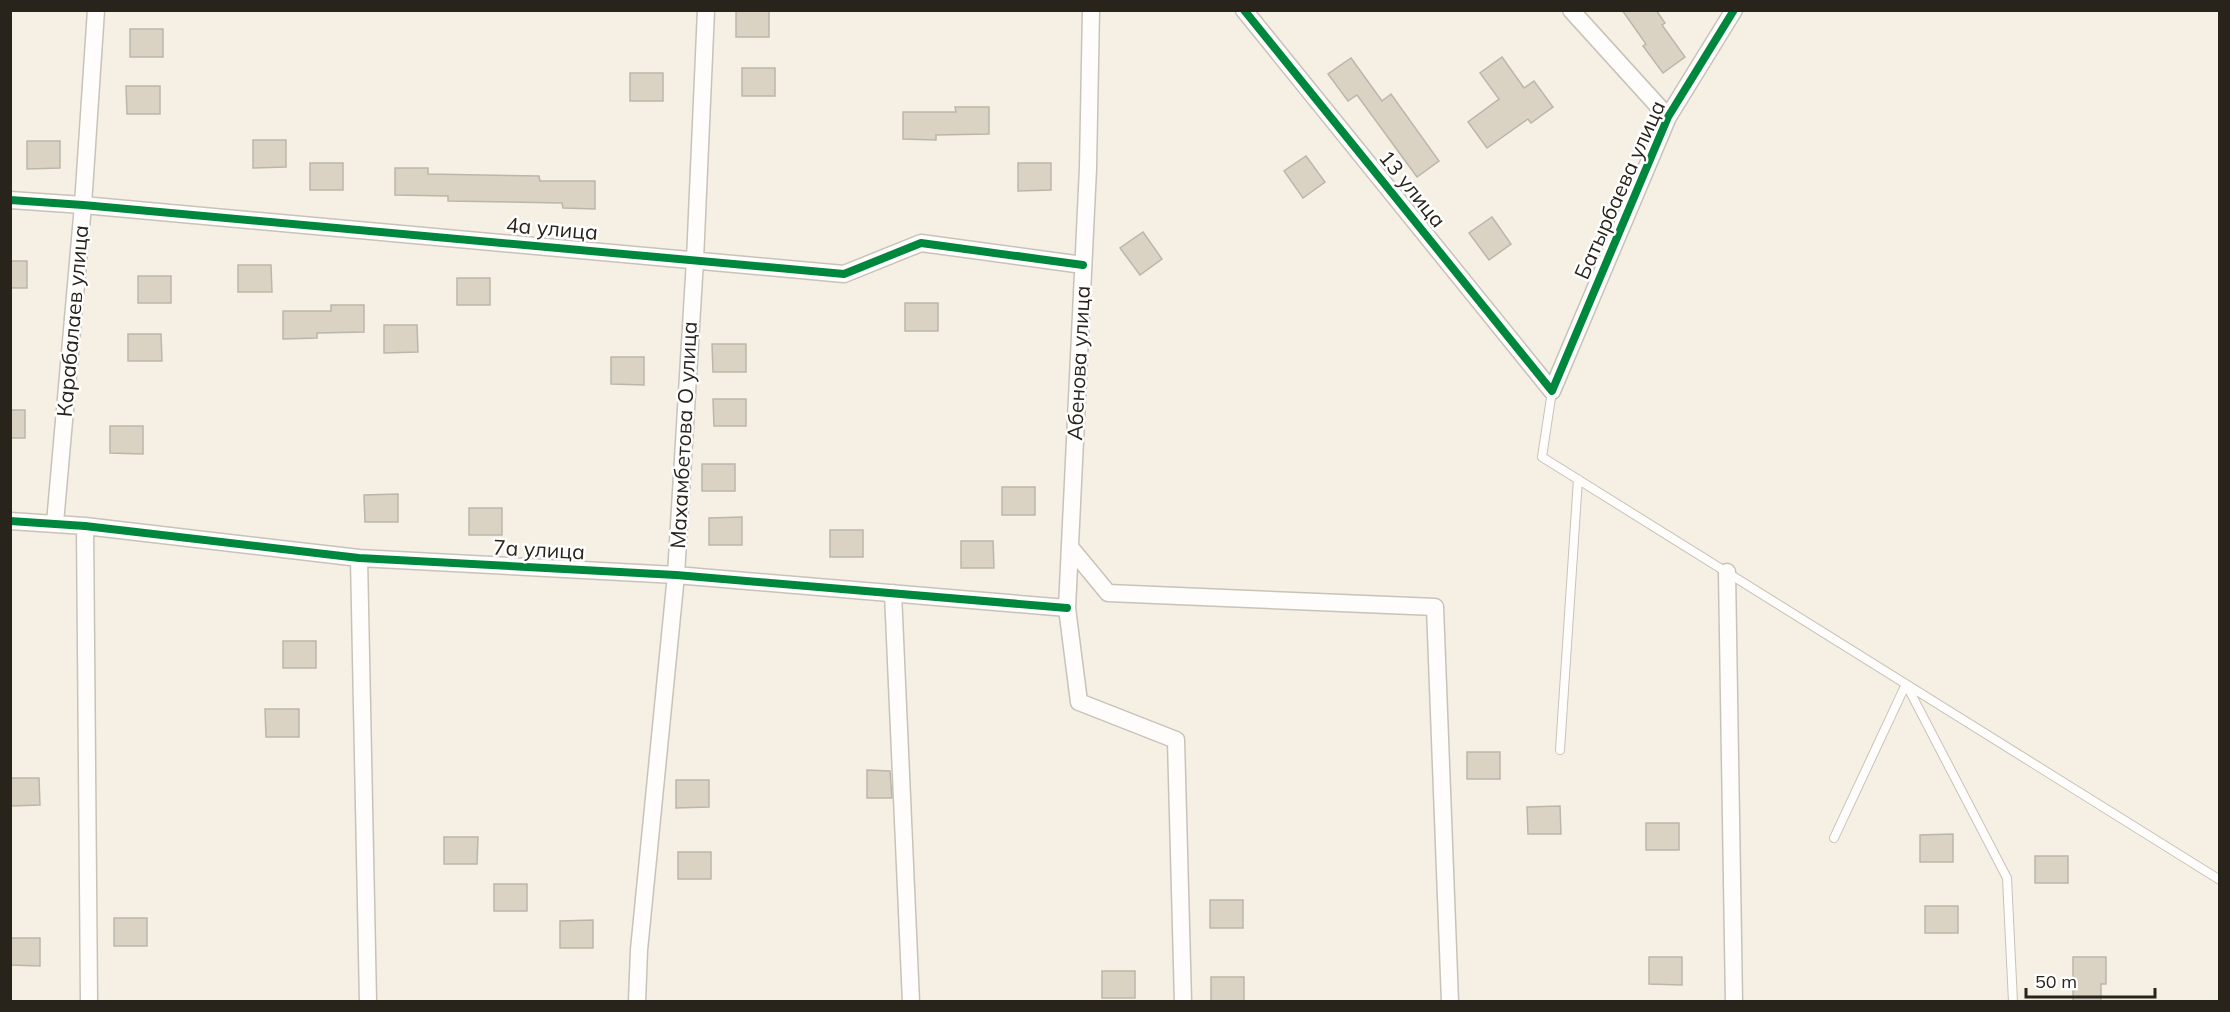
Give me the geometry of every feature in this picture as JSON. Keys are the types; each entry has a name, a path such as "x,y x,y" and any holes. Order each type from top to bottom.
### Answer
{"street":[{"name":"Карабалаев улица","path":"55,523 83,205 96,10"},
{"name":"Махамбетова О улица","path":"636,1002 639,950 676,575 695,260 706,10"},
{"name":"Абенова улица","path":"1091,10 1088,168 1067,608 1079,702 1176,740 1183,1002"},
{"name":"13 улица","path":"1244,10 1552,391"},
{"path":"1571,10 1668,117"},
{"name":"Батырбаева улица","path":"1552,391 1668,117 1734,10"},
{"name":"4а улица","path":"10,200 844,274 921,243 1083,265"},
{"name":"7а улица","path":"10,521 85,526 359,558 676,575 1067,608"},
{"path":"85,526 89,1002"},
{"path":"1070,547 1108,593 1435,607 1450,1002"},
{"path":"359,558 368,1002"},
{"path":"1727,572 1734,1002"},
{"path":"893,593 911,1002"}],"lane":[{"path":"1552,391 1542,456 2220,880"},
{"path":"1560,750 1578,479"},
{"path":"1834,838 1906,684"},
{"path":"1906,684 2007,878 2013,1002"}],"building":[{"path":"736,10 769,10 769,37 736,37"},
{"path":"1622,10 1656,10 1665,23 1662,25 1685,57 1663,73 1643,46 1646,44"},
{"path":"130,29 163,29 163,57 130,57"},
{"path":"1502,57 1524,88 1534,81 1553,107 1531,123 1528,119 1487,148 1468,122 1499,99 1480,73"},
{"path":"1351,58 1382,101 1391,94 1439,161 1417,177 1357,95 1348,101 1328,74"},
{"path":"742,68 775,68 775,96 742,96"},
{"path":"630,73 663,73 663,101 630,101"},
{"path":"126,86 160,86 160,114 127,114"},
{"path":"955,107 989,107 989,134 936,135 936,140 903,139 903,112 956,112"},
{"path":"253,140 286,140 286,167 253,168"},
{"path":"27,141 60,141 60,168 27,169"},
{"path":"1306,156 1325,182 1303,198 1284,171"},
{"path":"310,163 343,163 343,190 310,190"},
{"path":"1018,163 1051,163 1051,190 1018,191"},
{"path":"395,168 428,168 428,174 539,176 540,181 595,181 595,209 563,208 562,203 448,201 448,196 395,195"},
{"path":"1492,217 1511,244 1489,260 1469,233"},
{"path":"1143,232 1162,259 1140,275 1120,248"},
{"path":"10,261 27,261 27,288 10,288"},
{"path":"238,265 271,265 272,292 238,292"},
{"path":"138,276 171,276 171,303 138,303"},
{"path":"457,278 490,278 490,305 457,305"},
{"path":"905,303 938,303 938,331 905,331"},
{"path":"331,305 364,305 364,332 317,333 317,338 283,339 283,311 331,311"},
{"path":"384,325 417,325 418,352 384,353"},
{"path":"128,334 161,334 162,361 128,361"},
{"path":"712,344 746,344 746,372 713,372"},
{"path":"611,357 644,357 644,385 611,384"},
{"path":"713,399 746,399 746,426 714,426"},
{"path":"10,410 25,410 25,438 10,438"},
{"path":"110,426 143,426 143,454 110,453"},
{"path":"702,464 735,464 735,491 702,491"},
{"path":"1002,487 1035,487 1035,515 1002,515"},
{"path":"398,494 398,522 365,522 364,495"},
{"path":"469,508 502,508 502,535 469,535"},
{"path":"742,517 742,545 709,545 709,518"},
{"path":"830,530 863,530 863,557 830,557"},
{"path":"961,541 993,541 994,568 961,568"},
{"path":"283,641 316,641 316,668 283,668"},
{"path":"265,709 299,709 299,737 266,737"},
{"path":"1467,752 1500,752 1500,779 1467,779"},
{"path":"867,770 890,771 892,798 867,798"},
{"path":"10,778 39,778 40,805 10,806"},
{"path":"676,780 709,780 709,807 676,808"},
{"path":"1560,806 1561,834 1528,834 1527,807"},
{"path":"1646,823 1679,823 1679,850 1646,850"},
{"path":"1953,834 1953,862 1920,862 1920,835"},
{"path":"444,837 478,837 477,864 444,864"},
{"path":"678,852 711,852 711,879 678,879"},
{"path":"2035,856 2068,856 2068,883 2035,883"},
{"path":"494,884 527,884 527,911 494,911"},
{"path":"1210,900 1243,900 1243,928 1210,928"},
{"path":"1925,906 1958,906 1958,933 1925,933"},
{"path":"114,918 147,918 147,946 114,946"},
{"path":"593,920 593,948 560,948 560,921"},
{"path":"10,938 40,938 40,966 10,965"},
{"path":"1649,957 1682,957 1682,985 1649,984"},
{"path":"2073,957 2106,957 2106,984 2101,984 2101,1002 2073,1002"},
{"path":"1102,971 1135,971 1135,998 1102,998"},
{"path":"1211,977 1244,977 1244,1002 1211,1002"}],"cycle path":[{"path":"1244,10 1552,391 1668,117 1734,10"},
{"path":"10,200 844,274 921,243 1083,265"},
{"path":"10,521 85,526 359,558 676,575 1067,608"}]}
